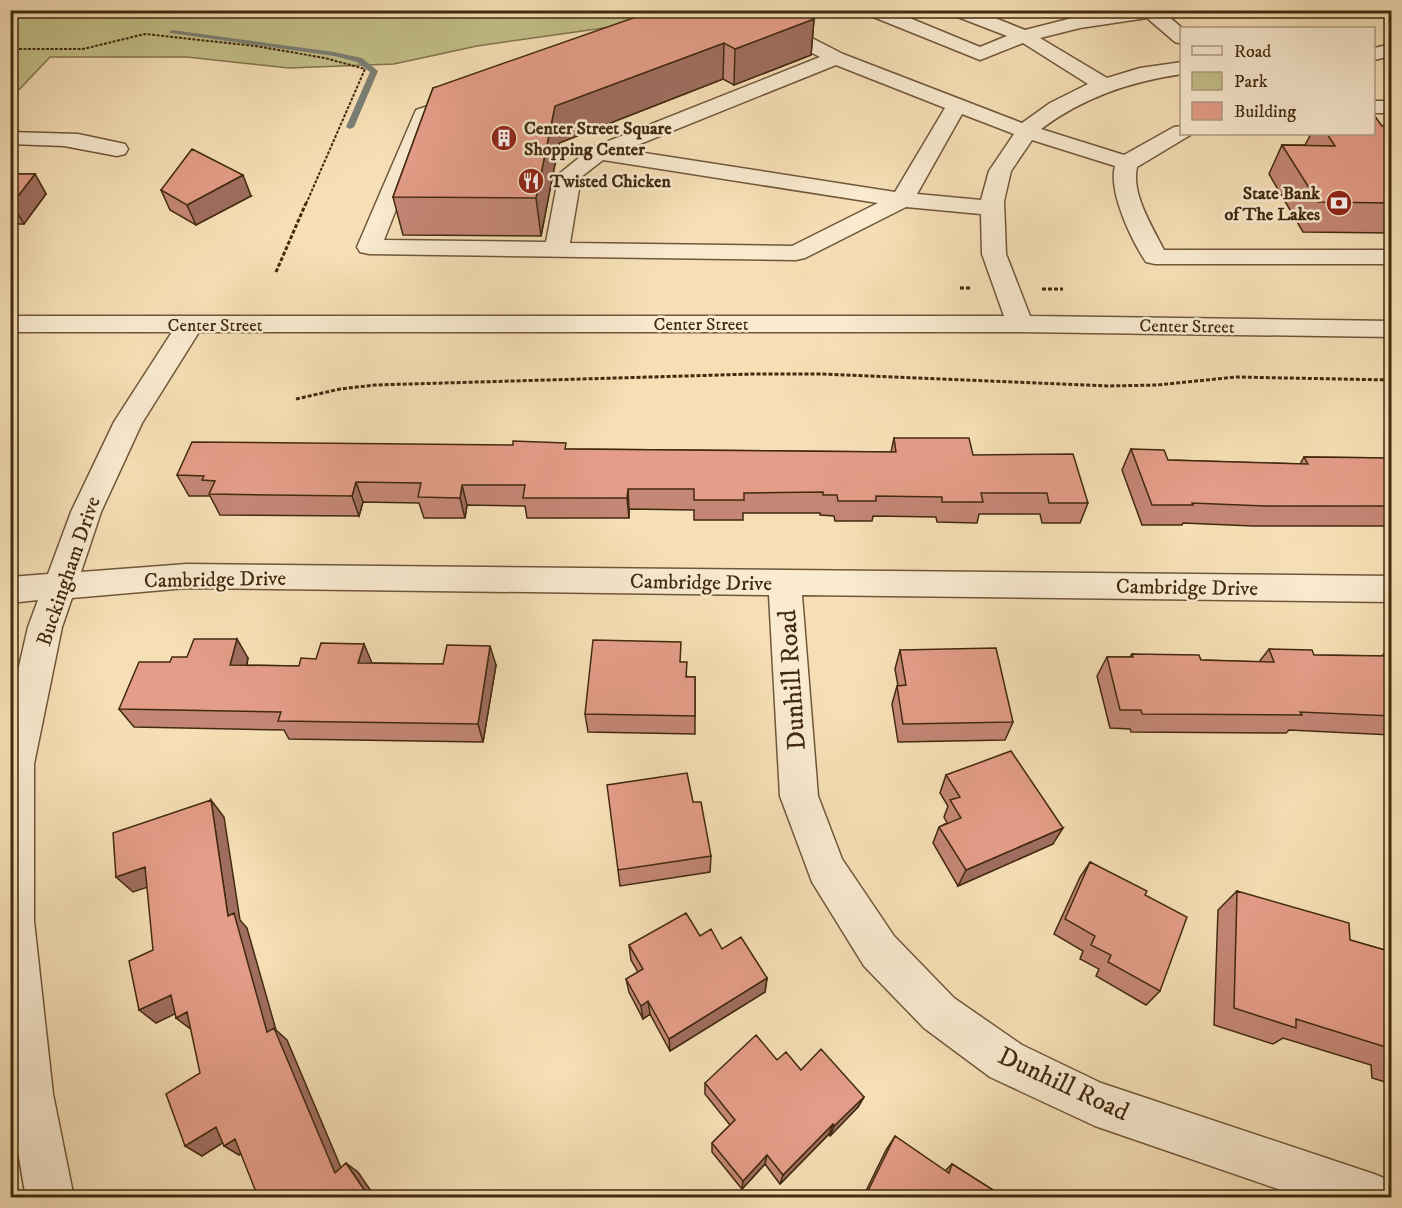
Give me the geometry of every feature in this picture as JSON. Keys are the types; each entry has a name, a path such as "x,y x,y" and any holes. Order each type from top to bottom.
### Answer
{"street":[{"path":"873,10 980,54 1024,36 1080,22 1151,12 1180,36"},
{"path":"957,10 1024,36 1105,86"},
{"path":"720,12 746,12 836,58 1027,132 1127,163"},
{"path":"557,250 570,174 599,153 836,58"},
{"path":"1020,324 994,254 992,201 1000,171 1027,132 1057,107 1140,74 1180,68"},
{"path":"490,91 423,114 369,248 796,253 902,200 957,105"},
{"path":"1180,133 1127,163 1122,174 1130,201 1155,258 1392,257"},
{"path":"10,138 64,138 97,143 117,149"},
{"path":"599,153 902,200 992,208"},
{"name":"Center Street","path":"10,324 1020,324 1392,329"},
{"name":"Buckingham Drive","path":"50,1197 31,1094 14,921 16,764 45,627 86,512 128,422 190,325"},
{"name":"Cambridge Drive","path":"10,590 187,576 1392,589"},
{"name":"Dunhill Road","path":"785,582 799,796 825,869 879,951 939,1013 1006,1061 1095,1103 1374,1197"}],"path":[{"path":"10,50 83,49 145,34 255,46 325,58 365,69 276,272"},
{"path":"296,399 340,389 375,385 754,374 844,374 1108,386 1157,385 1236,377 1392,380"}],"green space":[{"path":"11,11 694,11 632,24 477,46 394,64 289,68 187,57 50,57 11,98"}],"building":[{"path":"656,10 796,10 814,19 735,49 724,43 555,106 536,198 393,197 433,88"},
{"path":"1375,116 1382,126 1392,126 1392,203 1318,202 1282,145 1335,146 1328,135 1375,135"},
{"path":"192,149 243,175 187,205 161,190"},
{"path":"10,174 35,174 12,204 10,204"},
{"path":"894,438 969,438 973,455 1073,454 1088,503 1049,503 1047,493 981,493 983,502 942,502 942,497 876,496 876,501 838,501 837,495 823,495 823,492 744,493 744,500 694,500 694,489 628,489 627,498 523,498 525,485 462,485 460,498 418,497 421,483 356,482 352,496 209,494 215,481 202,480 204,476 177,475 192,442 513,445 513,441 566,443 565,449 896,452"},
{"path":"1131,449 1164,450 1168,460 1308,464 1304,457 1392,458 1392,506 1265,506 1192,503 1193,505 1152,505"},
{"path":"194,639 237,639 230,665 299,666 301,658 316,659 321,643 364,644 358,663 443,664 447,645 490,646 478,724 278,721 281,712 119,709 139,662 170,662 172,657 187,657"},
{"path":"593,640 681,642 680,662 687,662 686,677 695,677 695,716 585,714"},
{"path":"996,648 1013,722 903,724 897,686 906,685 900,650"},
{"path":"1269,649 1312,650 1314,655 1389,656 1387,650 1392,651 1392,716 1300,712 1302,715 1142,714 1141,710 1120,710 1107,657 1133,657 1132,654 1199,655 1201,660 1274,662"},
{"path":"1011,751 1063,828 966,870 939,827 961,818 950,800 960,797 946,775"},
{"path":"687,773 693,802 701,802 711,856 618,870 607,785"},
{"path":"211,800 228,916 234,913 267,1032 274,1028 335,1173 346,1163 369,1197 258,1197 235,1139 224,1146 216,1127 185,1146 166,1094 200,1073 187,1012 176,1018 171,995 139,1010 129,961 153,950 145,867 116,877 113,833"},
{"path":"1090,862 1147,891 1145,895 1187,917 1160,991 1108,962 1111,955 1091,945 1095,936 1065,919"},
{"path":"1237,891 1349,923 1350,940 1392,952 1392,1049 1296,1019 1296,1028 1234,1008"},
{"path":"686,913 700,936 711,929 722,949 741,937 767,978 669,1039 648,1001 641,1006 626,979 643,969 629,945"},
{"path":"756,1035 777,1060 786,1052 801,1070 821,1049 864,1097 834,1126 833,1124 783,1175 767,1155 743,1181 712,1143 735,1120 705,1083"},
{"path":"895,1136 949,1173 952,1164 1004,1197 865,1197"}],"waterway":[{"path":"172,32 334,54 359,60 374,71 350,127"}],"place":[{"name":"Center Street Square Shopping Center","path":"504,138"},
{"name":"Twisted Chicken","path":"531,181"},
{"name":"State Bank of The Lakes","path":"1339,203"}]}
